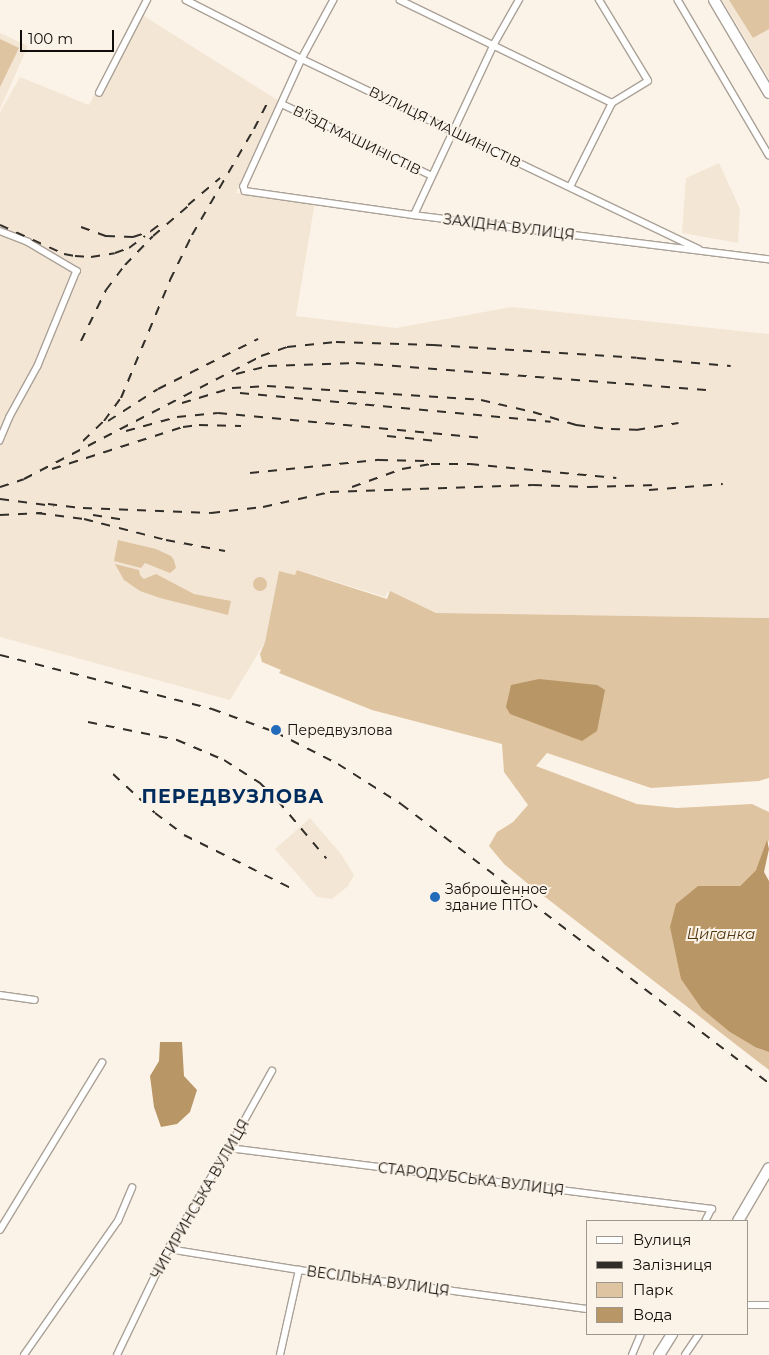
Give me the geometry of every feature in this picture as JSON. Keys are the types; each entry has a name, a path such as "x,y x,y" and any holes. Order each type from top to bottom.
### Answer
{"highway":[{"path":"714,0 769,93"},
{"path":"739,1220 769,1168"},
{"path":"660,1355 671,1335"}],"street":[{"path":"99,93 147,0"},
{"name":"ВУЛИЦЯ МАШИНІСТІВ","path":"186,0 302,59 454,130 705,252"},
{"path":"282,104 302,59 334,0"},
{"path":"400,0 494,44 612,103"},
{"path":"414,215 494,44 519,0"},
{"path":"570,187 612,103 648,81 599,0"},
{"path":"678,0 769,155"},
{"name":"В’ЇЗД МАШИНІСТІВ","path":"282,104 432,176"},
{"name":"ЗАХІДНА ВУЛИЦЯ","path":"282,104 244,186 245,191 250,193 769,259"},
{"path":"0,231 28,242 77,271 38,366 10,417 0,441"},
{"path":"0,995 35,1000"},
{"path":"0,1230 102,1063"},
{"name":"ЧИГИРИНСЬКА ВУЛИЦЯ","path":"117,1355 168,1250 230,1148 272,1071"},
{"name":"СТАРОДУБСЬКА ВУЛИЦЯ","path":"230,1148 712,1209 706,1220"},
{"path":"24,1355 118,1221 132,1188"},
{"name":"ВЕСІЛЬНА ВУЛИЦЯ","path":"168,1250 586,1309"},
{"path":"280,1355 300,1270"},
{"path":"749,1306 769,1305"},
{"path":"632,1355 641,1335"},
{"path":"685,1355 698,1335"}],"shaded area":[{"path":"722,0 769,0 769,79 747,42"},
{"path":"136,11 279,101 236,193 315,202 296,316 396,328 512,307 769,334 769,618 436,613 388,592 385,597 298,570 295,575 279,571 265,642 230,700 0,637 0,112 20,77 89,105"},
{"path":"0,33 28,46 0,109"},
{"path":"719,163 740,209 738,243 682,233 686,178"},
{"path":"310,818 341,854 354,875 348,886 332,899 317,897 275,849"}],"green space":[{"path":"729,0 769,0 769,29 753,38"},
{"path":"0,39 19,48 0,87"},
{"path":"118,540 156,549 171,556 176,568 170,573 145,563 141,568 114,561"},
{"path":"115,564 139,570 140,575 144,579 156,574 194,594 231,601 228,615 140,591 124,580"},
{"path":"297,570 387,599 390,591 436,613 769,618 769,778 759,781 651,788 547,753 536,766 637,804 677,808 752,804 769,812 769,840 756,870 740,886 698,886 757,1048 769,1052 769,1070 527,883 504,864 489,846 497,832 513,822 528,805 504,772 502,744 372,710 279,673 281,670 262,662 260,654 265,642 279,571 295,575"},
{"path":"257,577 263,577 267,584 263,591 257,591 253,587 253,581"}],"water":[{"path":"539,679 597,685 605,690 597,731 582,741 510,714 506,707 511,685"},
{"name":"Циганка","path":"767,840 769,849 764,872 769,881 769,1052 757,1048 730,1032 702,1009 681,979 670,927 676,904 698,886 740,886 756,870"},
{"path":"160,1042 182,1042 184,1076 197,1090 190,1112 177,1124 161,1127 154,1107 150,1076 159,1061"}],"railway":[{"path":"83,441 104,421 121,398 170,280 192,235 254,129 269,99"},
{"path":"188,205 220,178"},
{"path":"81,341 106,290 125,265 153,236 194,201"},
{"path":"0,225 64,254 75,256 91,257 115,253 129,248 145,236"},
{"path":"81,227 106,236 133,237 151,231 159,225"},
{"path":"108,421 158,389 258,339"},
{"path":"0,487 24,479 261,356 287,347 336,342 433,345 731,366"},
{"path":"236,374 268,366 356,363 706,390"},
{"path":"182,403 232,388 267,386 481,400 533,412 576,425 611,429 636,430 678,423"},
{"path":"240,393 551,422"},
{"path":"126,431 177,417 218,413 481,438"},
{"path":"52,469 183,427 199,425 241,426"},
{"path":"387,436 437,441"},
{"path":"250,473 379,460 426,461"},
{"path":"352,487 402,469 431,464 470,464 616,478"},
{"path":"649,490 723,484"},
{"path":"48,504 83,508 211,513 263,507 330,492 533,485 589,487 657,485"},
{"path":"0,499 54,506"},
{"path":"37,513 84,519 166,540 225,551"},
{"path":"0,515 42,513"},
{"path":"93,515 124,520"},
{"path":"0,655 212,709 275,732 338,764 401,804 769,1083"},
{"path":"88,722 177,740 224,760 260,783 278,801 326,858"},
{"path":"113,774 155,813 184,835 295,890"}],"place":[{"name":"Передвузлова","path":"276,730"},
{"name":"Заброшенное здание ПТО","path":"435,897"}],"district":[{"name":"ПЕРЕДВУЗЛОВА","path":"233,797"}]}
